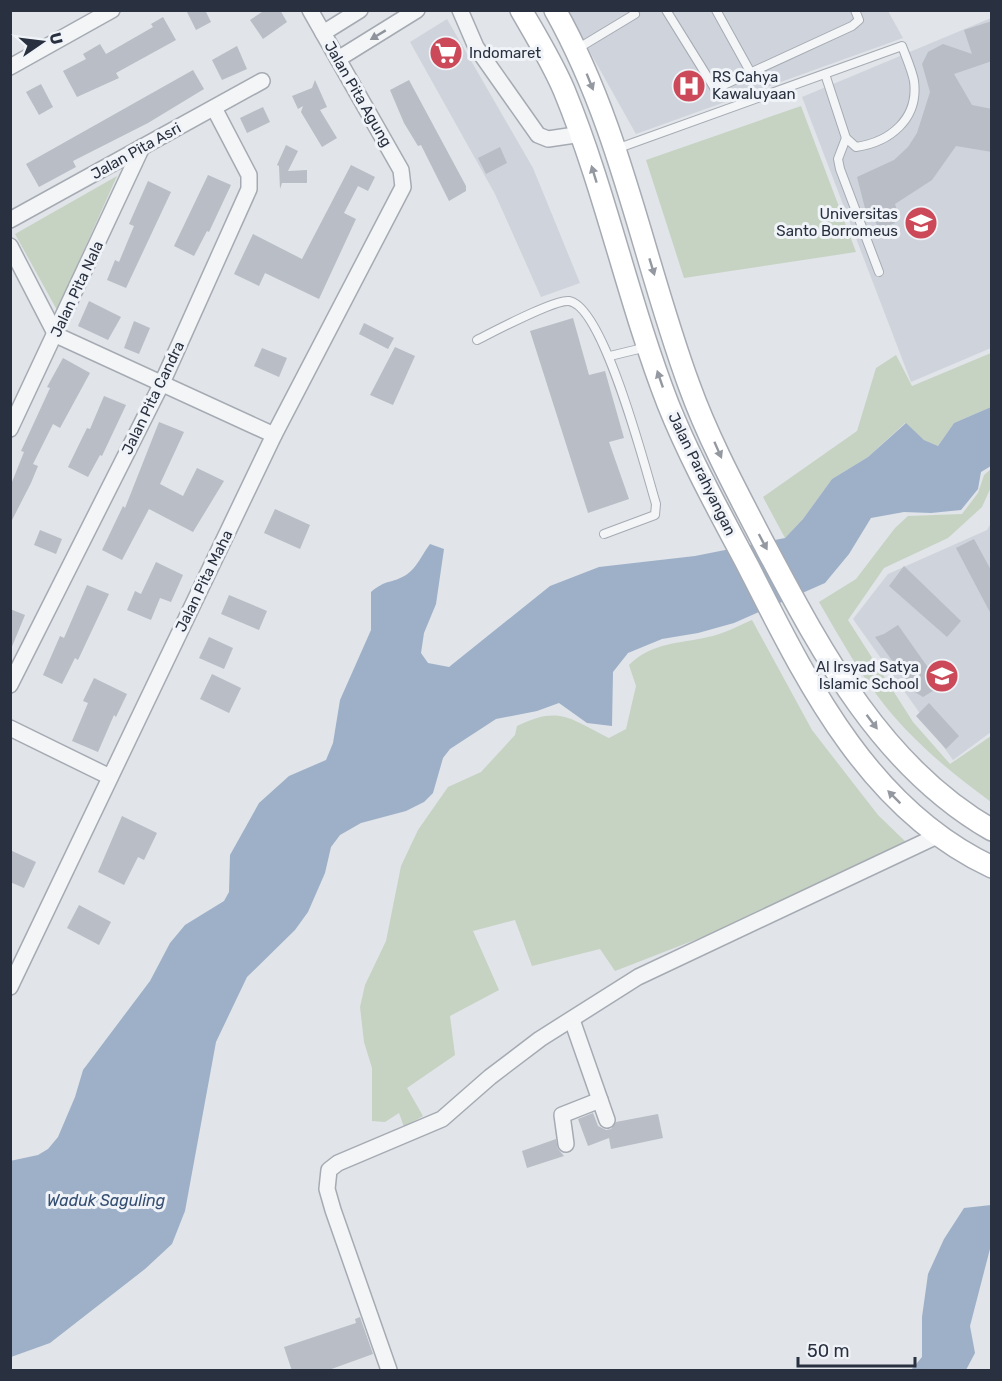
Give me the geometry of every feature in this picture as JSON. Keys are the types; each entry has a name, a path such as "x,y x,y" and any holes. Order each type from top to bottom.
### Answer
{"main road":[{"name":"Jalan Parahyangan","path":"521,10 562,86 582,134 669,405 718,509 811,689 865,766 896,800 944,841 992,867"},
{"name":"Jalan Parahyangan","path":"555,10 577,49 616,149 689,387 736,490 815,640 872,723 908,765 969,817 992,830"},
{"path":"606,212 633,206"},
{"path":"944,841 969,817"}],"street":[{"path":"10,67 112,10"},
{"name":"Jalan Pita Agung","path":"310,10 404,179"},
{"path":"323,33 360,10"},
{"path":"338,59 417,10"},
{"path":"460,10 476,47 538,135 548,138 582,134"},
{"name":"Jalan Pita Asri","path":"10,220 262,81"},
{"name":"Jalan Pita Candra","path":"10,685 162,383 250,182 214,108"},
{"name":"Jalan Pita Nala","path":"10,429 56,335 142,147"},
{"name":"Jalan Pita Maha","path":"10,987 274,435 403,187 404,179"},
{"path":"10,246 56,335 274,435"},
{"path":"10,728 110,777"},
{"path":"389,1371 327,1190 329,1170 338,1163 442,1119 490,1077 540,1039 638,977 944,841"},
{"path":"572,1020 607,1120"},
{"path":"566,1144 562,1114 600,1100"}],"lane":[{"path":"666,10 714,89 752,75 852,26 859,20 855,10"},
{"path":"716,10 752,75"},
{"path":"577,49 637,12"},
{"path":"616,149 902,46 914,81 913,101 901,125 885,140 856,147 846,138 825,74"},
{"path":"846,138 838,159 840,170 879,272"},
{"path":"477,340 550,306 568,301 578,304 610,356 656,504 654,515 604,534"},
{"path":"610,356 649,346"}],"shaded area":[{"name":"RS Cahya Kawaluyaan","path":"567,11 888,11 903,38 636,134"},
{"name":"Universitas Santo Borromeus","path":"991,18 991,348 911,382 802,97"},
{"path":"447,19 533,168 580,283 541,297 495,194 410,42"},
{"name":"Al Irsyad Satya Islamic School","path":"991,523 991,732 953,760 853,619 888,574 987,530"}],"green space":[{"path":"801,106 856,252 684,278 646,160"},
{"path":"117,176 57,310 15,234"},
{"path":"991,353 991,407 954,423 938,446 924,440 905,423 868,457 832,479 803,519 785,538 763,497 857,431 876,368 896,355 912,386"},
{"path":"991,469 991,487 982,507 948,538 884,568 848,620 913,722 950,764 991,736 991,802 936,758 898,721 859,669 819,602 856,579 895,528 908,516 962,514 978,493 984,475"},
{"path":"752,620 812,730 878,815 908,844 718,931 615,971 600,949 532,966 515,920 473,931 499,990 450,1016 455,1055 407,1088 423,1116 404,1127 399,1113 385,1122 372,1121 372,1068 364,1042 360,1007 365,985 386,941 401,866 418,830 448,787 481,772 515,735 517,726 544,716 574,720 609,738 626,729 636,686 629,665 638,657 666,645 714,636"}],"water":[{"name":"Waduk Saguling","path":"991,407 991,466 981,472 978,489 961,510 931,513 904,512 871,518 849,554 825,583 734,623 698,633 662,639 628,653 613,672 612,726 587,723 559,703 537,711 496,719 450,749 443,758 433,793 424,802 406,811 361,823 340,835 331,847 325,873 308,912 295,930 247,977 216,1042 185,1211 172,1244 145,1269 50,1343 11,1357 10,1161 38,1155 48,1149 58,1137 75,1097 83,1070 150,981 170,943 185,925 224,901 229,892 230,855 259,803 289,776 326,760 333,743 340,700 371,630 371,592 410,572 430,544 444,549 436,604 424,633 421,653 428,663 449,667 550,586 599,567 695,556 785,538 803,519 832,479 868,457 906,423 924,440 938,446 954,423"},
{"path":"991,1205 991,1245 970,1326 975,1353 966,1370 911,1370 922,1357 922,1317 928,1274 944,1239 964,1208"}],"building":[{"path":"186,10 205,10 211,22 196,30"},
{"path":"265,10 280,10 287,22 263,39 250,20"},
{"path":"163,17 176,40 116,73 119,78 77,97 63,71 86,59 83,54 100,44 106,54 153,27 151,24"},
{"path":"992,21 992,61 954,74 972,105 992,109 992,152 956,146 932,180 895,204 899,216 893,218 895,223 878,229 873,214 867,216 857,177 894,160 908,147 917,133 930,92 922,64 928,52 943,44 972,54 964,30"},
{"path":"237,46 247,69 222,80 212,60"},
{"path":"193,70 204,89 148,123 73,161 76,167 39,187 26,164"},
{"path":"315,80 327,107 320,110 337,138 322,147 301,112 303,106 298,109 292,96 312,88"},
{"path":"409,80 466,186 466,191 449,201 421,145 418,146 404,123 390,90"},
{"path":"41,84 53,107 39,115 26,92"},
{"path":"263,107 270,122 247,133 240,118"},
{"path":"286,145 298,151 288,171 307,170 307,183 282,183 280,189 279,166 277,165"},
{"path":"500,147 507,163 486,174 478,158"},
{"path":"351,165 375,177 368,191 358,186 344,213 356,219 319,299 265,273 259,286 234,274 253,234 302,259"},
{"path":"208,175 231,185 209,232 207,231 194,256 174,246"},
{"path":"148,181 171,192 126,288 107,280 115,260 119,262 134,226 129,224"},
{"path":"89,301 121,317 108,340 78,326"},
{"path":"573,318 589,375 605,371 624,438 609,442 629,499 588,513 530,331"},
{"path":"134,321 150,328 139,354 124,348"},
{"path":"364,323 394,338 388,349 359,334"},
{"path":"395,347 415,356 393,405 370,395"},
{"path":"262,348 287,358 279,377 254,366"},
{"path":"63,358 90,373 60,428 53,424 33,464 38,466 31,483 10,524 10,487 24,452 21,451 50,388 47,387"},
{"path":"104,396 126,405 102,456 100,455 88,477 68,467 87,428 90,429"},
{"path":"159,422 184,432 160,484 183,496 197,468 224,481 193,532 149,509 122,560 102,550 123,506 125,508"},
{"path":"275,509 310,525 300,549 264,533"},
{"path":"40,530 62,539 56,554 34,545"},
{"path":"974,539 992,572 992,616 956,548"},
{"path":"156,562 183,575 171,602 160,598 151,620 127,610 135,591 141,594"},
{"path":"904,566 961,621 947,637 889,586"},
{"path":"87,585 109,594 78,660 75,658 62,684 43,675 60,636 64,638"},
{"path":"229,595 267,611 259,630 221,614"},
{"path":"10,609 25,615 11,649 10,649"},
{"path":"898,625 941,686 923,697 915,692 875,637"},
{"path":"209,637 233,648 224,669 199,658"},
{"path":"212,674 241,688 229,713 200,699"},
{"path":"94,678 127,694 116,717 114,715 98,752 72,741 88,703 83,701"},
{"path":"929,703 959,736 946,749 916,716"},
{"path":"122,816 157,833 144,860 138,857 124,885 98,872"},
{"path":"10,850 36,862 24,888 10,882"},
{"path":"79,905 111,922 99,945 67,928"},
{"path":"593,1113 598,1126 606,1130 611,1129 616,1122 658,1114 663,1138 611,1149 609,1138 588,1146 578,1119"},
{"path":"556,1139 558,1149 564,1156 527,1168 522,1151"},
{"path":"360,1317 373,1354 326,1371 292,1371 284,1347 356,1323 355,1319"}],"place":[{"name":"Indomaret","path":"446,53"},
{"name":"RS Cahya Kawaluyaan","path":"689,86"},
{"name":"Universitas Santo Borromeus","path":"921,223"},
{"name":"Al Irsyad Satya Islamic School","path":"942,676"}]}
